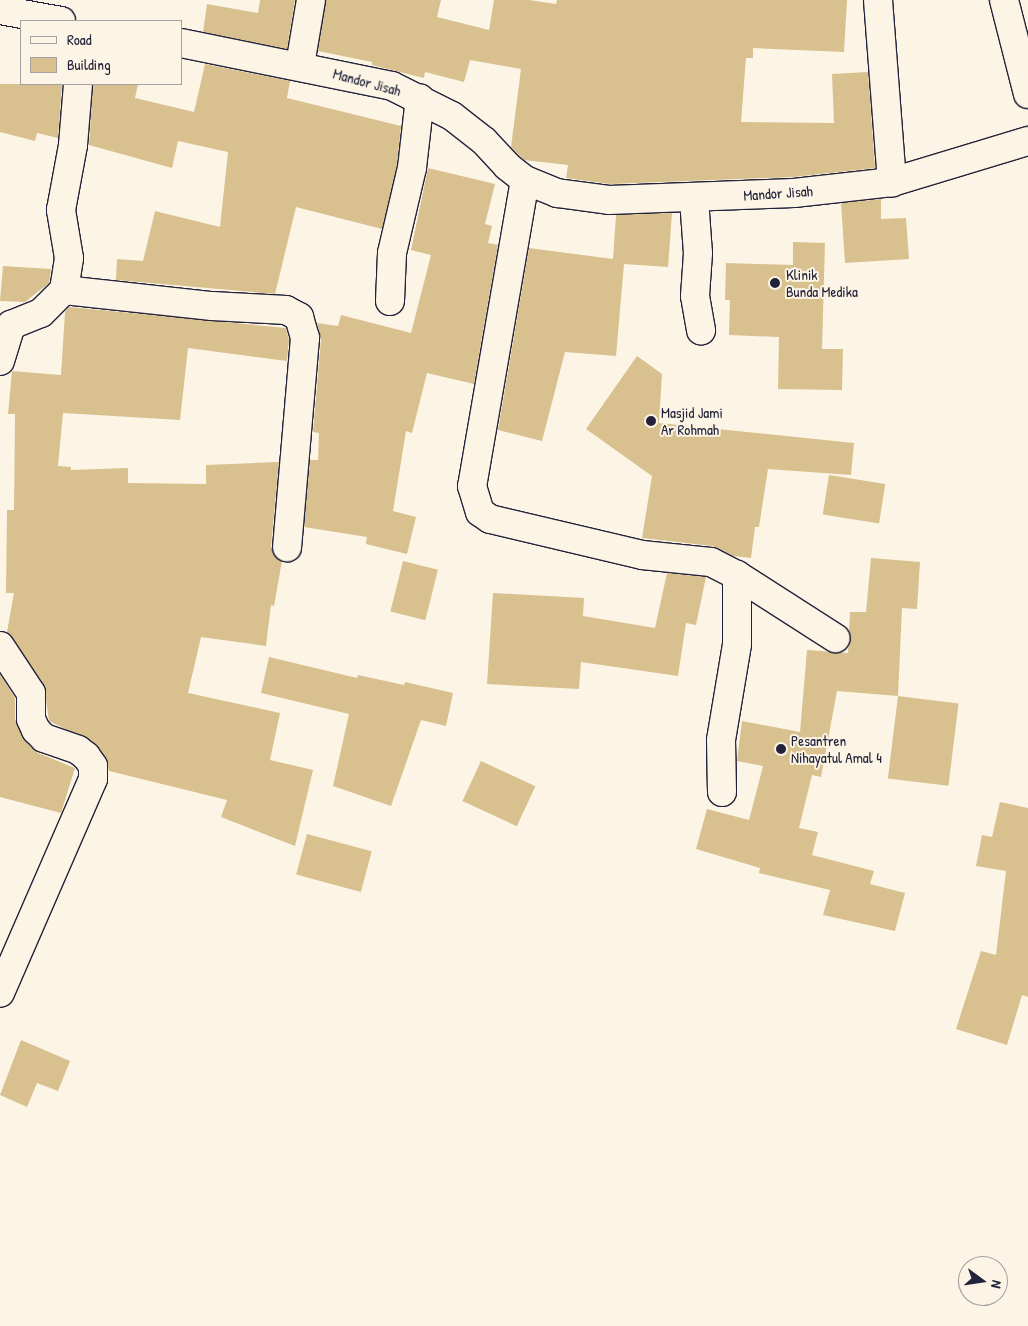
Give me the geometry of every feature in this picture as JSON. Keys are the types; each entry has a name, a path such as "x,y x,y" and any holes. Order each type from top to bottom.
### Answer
{"street":[{"path":"300,65 311,0"},
{"path":"878,0 892,182"},
{"path":"1004,0 1028,94"},
{"path":"0,10 55,20"},
{"name":"Mandor Jisah","path":"182,43 300,65 392,86 420,98 452,116 525,180 557,194 609,200 694,199 794,193 892,182 1028,141"},
{"path":"0,361 11,325 42,313 64,290 68,258 60,210 73,145 78,85"},
{"path":"390,301 392,253 412,168 420,98"},
{"path":"525,180 472,486 480,512 490,519 642,555 711,562 737,575 835,638"},
{"path":"694,199 698,253 695,296 701,330"},
{"path":"64,290 212,306 286,310 299,317 305,338 287,547"},
{"path":"722,792 720,740 737,644 737,575"},
{"path":"0,646 31,693 31,719 36,730 44,738 78,750 86,756 93,766 93,779 0,993"}],"building":[{"path":"260,0 295,0 287,49 203,32 207,4 258,13"},
{"path":"326,0 441,0 437,17 489,30 494,0 529,0 556,4 557,0 847,0 844,52 753,48 753,58 746,58 741,122 834,123 832,74 868,72 875,168 793,177 610,184 566,178 568,165 524,160 511,147 521,69 470,60 464,82 425,72 424,78 372,65 372,62 318,51"},
{"path":"205,64 290,81 287,98 401,126 397,165 382,229 296,207 275,294 116,280 117,259 143,261 155,211 220,227 228,152 178,141 172,168 89,145 93,85 138,85 135,98 194,112"},
{"path":"0,84 62,85 58,138 37,133 35,141 0,132"},
{"path":"428,168 495,184 485,224 492,226 488,243 498,245 474,384 427,373 412,433 406,431 393,511 416,517 407,554 366,544 367,537 304,527 310,460 318,460 319,433 313,432 321,339 317,323 338,326 341,315 411,333 431,255 411,250"},
{"path":"881,199 881,219 906,218 909,259 845,263 841,203"},
{"path":"672,213 668,267 624,264 616,356 565,352 542,441 498,430 529,248 613,259 616,215"},
{"path":"793,242 825,243 822,349 843,349 842,390 778,389 779,337 729,335 730,300 725,300 726,263 793,265"},
{"path":"3,266 51,269 49,283 25,302 0,301"},
{"path":"69,307 286,328 289,340 287,361 188,348 180,420 63,413 58,466 71,467 71,470 128,468 128,483 206,484 206,465 279,462 271,546 273,554 282,561 274,606 271,605 266,646 201,637 188,693 280,713 270,760 313,770 295,846 221,817 227,800 109,771 106,758 95,744 49,721 44,685 7,632 14,593 6,593 7,510 14,510 15,414 8,414 12,371 61,375 65,312"},
{"path":"637,356 662,374 659,423 854,443 851,475 768,469 759,527 755,527 751,558 733,556 713,546 642,538 652,476 586,429"},
{"path":"829,475 885,484 879,523 823,515"},
{"path":"871,558 920,562 917,609 902,608 898,696 837,691 821,777 812,775 799,828 818,832 812,855 874,871 870,884 905,893 895,931 823,915 830,890 759,873 760,868 696,849 707,809 749,820 763,766 737,761 742,721 800,732 807,650 848,653 850,612 866,612"},
{"path":"403,561 438,570 425,620 390,611"},
{"path":"667,573 706,577 696,625 686,623 678,676 581,662 579,689 487,684 493,593 584,598 583,616 655,628"},
{"path":"269,657 357,678 358,675 404,685 405,682 453,693 446,726 421,720 391,806 333,786 349,714 261,693"},
{"path":"0,674 15,698 15,719 25,741 38,753 75,768 61,813 0,797"},
{"path":"898,696 959,703 948,786 888,778"},
{"path":"481,761 535,786 517,826 462,801"},
{"path":"1000,802 1028,808 1028,997 1022,995 1007,1045 956,1029 981,951 996,955 1006,871 976,866 982,835 992,837"},
{"path":"307,834 372,851 361,892 296,875"},
{"path":"21,1040 70,1061 58,1091 37,1083 27,1107 0,1095"}],"place":[{"name":"Klinik Bunda Medika","path":"775,283"},
{"name":"Masjid Jami Ar Rohmah","path":"651,421"},
{"name":"Pesantren Nihayatul Amal 4","path":"781,749"}]}
